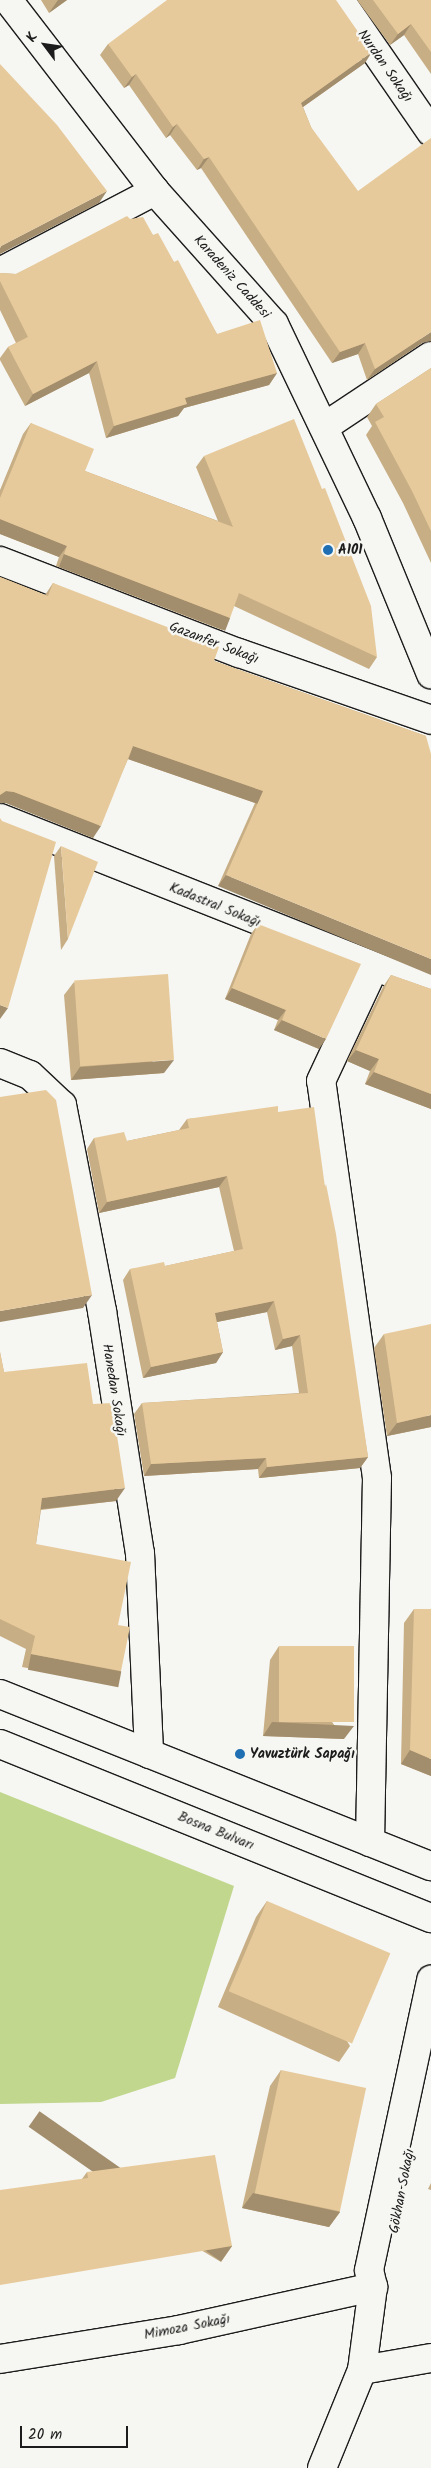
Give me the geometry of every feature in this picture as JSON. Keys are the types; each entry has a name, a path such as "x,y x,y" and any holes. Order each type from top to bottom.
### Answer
{"street":[{"name":"Karadeniz Caddesi","path":"8,0 156,191 274,324 367,518 431,674"},
{"name":"Nurdan Sokağı","path":"340,0 431,132"},
{"path":"0,272 156,191"},
{"path":"324,427 431,356"},
{"name":"Gazanfer Sokağı","path":"0,562 239,653 431,720"},
{"name":"Kadastral Sokağı","path":"0,818 374,968 431,989"},
{"path":"370,1842 377,1478 321,1081 374,968"},
{"name":"Hanedan Sokağı","path":"0,1063 30,1075 62,1104 102,1311 140,1553 150,1754"},
{"path":"0,1694 431,1866"},
{"name":"Bosna Bulvarı","path":"0,1744 431,1918"},
{"name":"Gökhan Sokağı","path":"322,2468 362,2370 373,2287 386,2269 413,2136 410,2090 412,2062 431,1980"},
{"path":"410,2090 427,2066 431,2050"},
{"name":"Mimoza Sokağı","path":"0,2359 179,2330 373,2287"},
{"path":"362,2370 431,2358"}],"green space":[{"path":"0,1792 234,1886 175,2078 101,2102 0,2104"}],"building":[{"path":"167,0 336,0 372,52 301,103 311,127 358,191 431,138 431,332 375,369 365,343 340,352 209,157 204,159 177,124 173,127 136,74 132,77 108,44"},
{"path":"373,0 431,0 431,52 411,24 398,34"},
{"path":"0,64 57,125 107,191 0,248"},
{"path":"127,216 130,219 143,217 153,235 158,233 174,262 178,260 217,334 260,320 277,373 185,398 187,404 114,426 97,361 33,394 8,347 28,337 0,281 0,273 16,274"},
{"path":"431,368 431,531 375,422 384,417 376,404"},
{"path":"294,419 322,489 325,488 371,606 377,657 239,593 230,618 64,554 67,546 0,519 0,498 31,423 94,449 85,471 233,527 204,456"},
{"path":"0,577 48,596 53,583 219,647 214,661 426,736 431,754 431,959 226,875 263,791 133,746 101,826 14,792 6,791 0,795"},
{"path":"0,818 2,821 56,842 8,1008 0,1005"},
{"path":"61,846 98,862 68,939"},
{"path":"258,924 361,964 326,1039 282,1020 286,1010 232,988"},
{"path":"168,974 174,1060 80,1066 74,981"},
{"path":"391,975 431,989 431,1094 374,1072 379,1059 356,1050"},
{"path":"46,1090 56,1100 92,1295 0,1311 0,1097"},
{"path":"278,1106 278,1112 314,1107 325,1187 326,1184 336,1234 368,1457 267,1467 266,1458 151,1464 142,1403 308,1393 300,1335 283,1339 274,1301 215,1313 223,1352 151,1367 130,1269 164,1262 165,1266 243,1249 227,1176 107,1202 94,1138 124,1132 127,1141 189,1128 187,1119"},
{"path":"431,1324 431,1415 397,1423 384,1334"},
{"path":"0,1352 4,1372 87,1363 93,1404 112,1403 125,1488 42,1498 36,1544 131,1562 118,1625 130,1627 121,1671 31,1654 35,1636 0,1619"},
{"path":"414,1609 431,1609 431,1759 410,1750"},
{"path":"279,1646 354,1646 354,1722 279,1722"},
{"path":"267,1901 390,1953 352,2044 229,1991"},
{"path":"281,2070 366,2088 340,2211 255,2193"},
{"path":"215,2155 232,2246 0,2285 0,2190 88,2178 87,2172"}],"place":[{"name":"A101","path":"328,550"},
{"name":"Yavuztürk Sapağı","path":"240,1754"}]}
